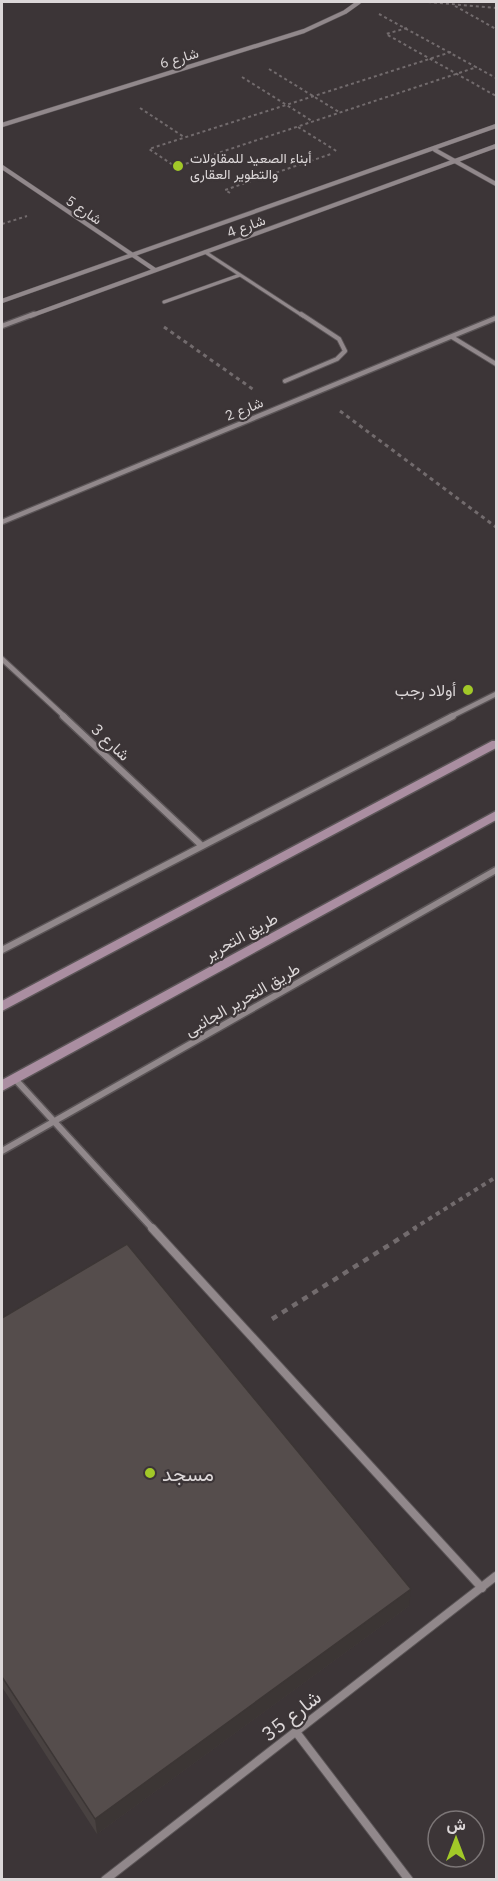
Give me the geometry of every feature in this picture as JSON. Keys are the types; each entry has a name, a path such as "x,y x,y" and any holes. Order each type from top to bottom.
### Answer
{"street":[{"name":"شارع 6","path":"2,125 304,31 345,12 359,2"},
{"name":"شارع 4","path":"2,301 435,150 496,126"},
{"name":"شارع 4","path":"2,326 496,146"},
{"path":"435,150 496,184"},
{"name":"شارع 5","path":"2,167 155,270"},
{"name":"شارع 2","path":"2,522 496,318"},
{"name":"شارع 3","path":"2,659 201,845"},
{"path":"2,950 496,694"},
{"path":"2,1006 496,744"},
{"name":"طريق التحرير","path":"2,1086 496,815"},
{"name":"طريق التحرير الجانبى","path":"2,1151 496,870"},
{"path":"15,1079 482,1588"},
{"name":"شارع 35","path":"105,1880 496,1576"},
{"path":"296,1732 409,1880"}],"lane":[{"path":"205,252 339,339 344,345 345,351 337,359 285,381"},
{"path":"164,302 240,275"},
{"path":"452,337 496,364"}],"path":[{"path":"428,2 496,8"},
{"path":"452,5 496,29"},
{"path":"345,12 376,13 496,78"},
{"path":"407,28 386,34 496,96"},
{"path":"239,51 340,112"},
{"path":"451,52 149,149 176,167 477,67"},
{"path":"212,59 312,122"},
{"path":"113,90 185,138"},
{"path":"298,126 338,152"},
{"path":"155,321 280,408"},
{"path":"315,393 496,527"},
{"path":"248,1334 496,1177"}],"building":[{"name":"مسجد","path":"127,1244 411,1589 95,1819 2,1677 2,1318"}],"place":[{"name":"أبناء الصعيد للمقاولات والتطوير العقارى","path":"178,166"},
{"name":"أولاد رجب","path":"468,690"},
{"name":"مسجد","path":"150,1473"}]}
